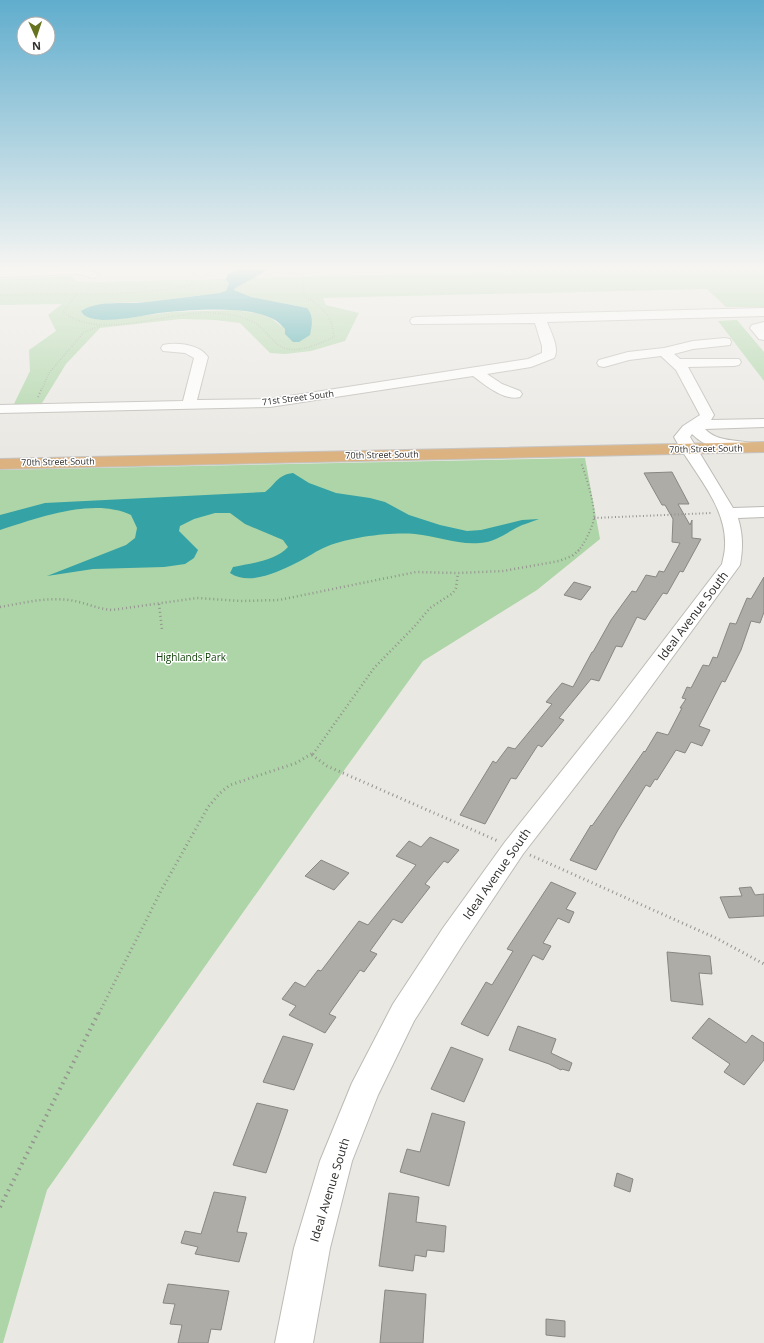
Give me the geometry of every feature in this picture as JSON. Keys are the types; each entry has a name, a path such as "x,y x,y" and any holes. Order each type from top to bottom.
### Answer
{"main road":[{"name":"70th Street South","path":"0,464 761,447"}],"street":[{"name":"71st Street South","path":"0,409 270,403 366,394 476,372 531,363 545,358 549,355 549,346 543,329"},
{"path":"757,329 764,336"},
{"path":"604,363 628,356 664,352 693,345 725,342"},
{"path":"168,348 190,350 197,352 201,357 189,405"},
{"path":"664,352 678,363 707,414 704,420 687,429 682,437 688,449"},
{"path":"678,363 734,362"},
{"path":"476,372 497,387 515,394"},
{"path":"351,378 366,394"},
{"path":"699,423 711,425 764,423"},
{"path":"699,423 697,430 701,436 716,442 738,446 761,447"},
{"name":"Ideal Avenue South","path":"294,1343 312,1248 336,1161 363,1093 403,1013 514,848 620,713 730,565 734,554 735,541 733,526 728,513 688,449"},
{"path":"728,513 764,512"}],"path":[{"path":"33,408 49,373 84,332 93,329"},
{"path":"261,329 279,345 289,349 310,347 334,337 334,329"},
{"path":"0,607 54,599 70,600 108,610 196,598 241,601 279,600 416,572 458,573 503,571 565,560 580,549 585,542 594,518 587,479 581,462"},
{"path":"594,518 728,513"},
{"path":"0,1207 162,889 208,806 230,785 296,763 312,756 374,668 414,627 430,608 453,593 456,588 458,573"},
{"path":"159,604 162,630"},
{"path":"312,756 327,766 716,938 764,964"}],"green space":[{"path":"55,329 99,329 66,364 39,408 12,408 30,371 29,350 56,331"},
{"path":"246,329 351,329 345,341 311,351 285,354 270,353"},
{"path":"724,329 744,329 764,352 764,381"},
{"name":"Highlands Park","path":"585,458 600,539 537,590 423,661 314,812 47,1190 3,1343 0,1343 0,470"}],"water":[{"path":"285,329 311,329 310,335 299,342 293,342 285,334"},
{"path":"293,473 309,483 336,493 370,498 385,502 409,515 440,525 467,531 481,530 522,520 539,519 495,539 480,543 455,542 415,534 371,536 348,540 324,548 272,574 254,578 238,577 230,573 233,567 255,563 270,558 283,552 288,547 283,540 245,524 230,513 215,513 194,519 180,526 179,531 198,550 194,558 185,564 164,567 93,569 47,576 126,545 135,538 137,528 131,515 116,510 100,508 83,509 48,515 0,530 0,515 45,503 265,492 280,478"}],"building":[{"path":"672,472 689,504 678,504 690,525 692,520 692,538 701,539 683,572 680,571 667,594 663,593 645,620 637,617 622,647 616,646 599,681 591,679 559,718 564,720 542,747 538,745 516,779 511,778 485,824 460,815 493,761 496,763 508,747 515,749 552,704 546,702 562,683 573,687 611,620 632,591 636,592 646,575 656,577 659,571 664,572 680,543 672,542 673,519 665,505 662,505 644,473"},
{"path":"764,577 764,612 760,623 751,621 741,650 725,682 722,681 699,726 710,730 702,746 691,742 685,753 676,750 657,780 655,779 650,787 646,785 618,830 596,870 570,860 591,825 592,826 644,751 645,752 657,732 668,735 682,708 680,708 686,699 682,698 687,687 691,688 703,665 709,666 713,657 717,658 730,623 736,624 747,598 751,599"},
{"path":"574,582 591,587 581,600 564,595"},
{"path":"430,837 459,850 448,863 444,861 425,884 430,887 402,923 393,919 370,951 377,954 364,972 360,970 329,1014 336,1017 325,1033 289,1015 296,1006 282,999 295,982 305,987 318,970 321,971 359,921 368,925 416,865 396,856 409,841 421,847"},
{"path":"321,860 349,873 334,890 305,876"},
{"path":"551,882 576,893 566,909 574,912 569,923 558,918 543,943 551,946 543,960 533,955 488,1036 461,1024 486,982 492,985 513,951 507,949"},
{"path":"751,887 755,895 764,894 764,916 729,918 720,897 742,896 739,888"},
{"path":"667,952 710,956 712,974 699,973 703,1005 671,1001"},
{"path":"709,1018 746,1043 752,1035 764,1043 764,1060 744,1085 724,1072 730,1064 692,1038"},
{"path":"518,1026 556,1039 551,1053 572,1063 569,1071 561,1070 549,1064 509,1050"},
{"path":"283,1036 313,1044 294,1090 263,1082"},
{"path":"451,1047 483,1059 464,1102 431,1089"},
{"path":"257,1103 288,1110 266,1173 233,1165"},
{"path":"432,1113 465,1122 449,1186 400,1172 407,1149 420,1152"},
{"path":"617,1173 633,1179 630,1192 614,1186"},
{"path":"214,1192 246,1197 237,1232 247,1233 239,1262 195,1254 198,1247 181,1243 185,1231 201,1234"},
{"path":"389,1193 419,1197 416,1222 446,1226 444,1252 427,1250 426,1257 415,1255 413,1271 379,1266"},
{"path":"168,1284 229,1291 221,1330 211,1329 208,1343 178,1343 182,1325 170,1324 175,1304 163,1303"},
{"path":"385,1290 426,1294 423,1343 380,1343"},
{"path":"546,1319 565,1321 565,1337 546,1335"}]}
